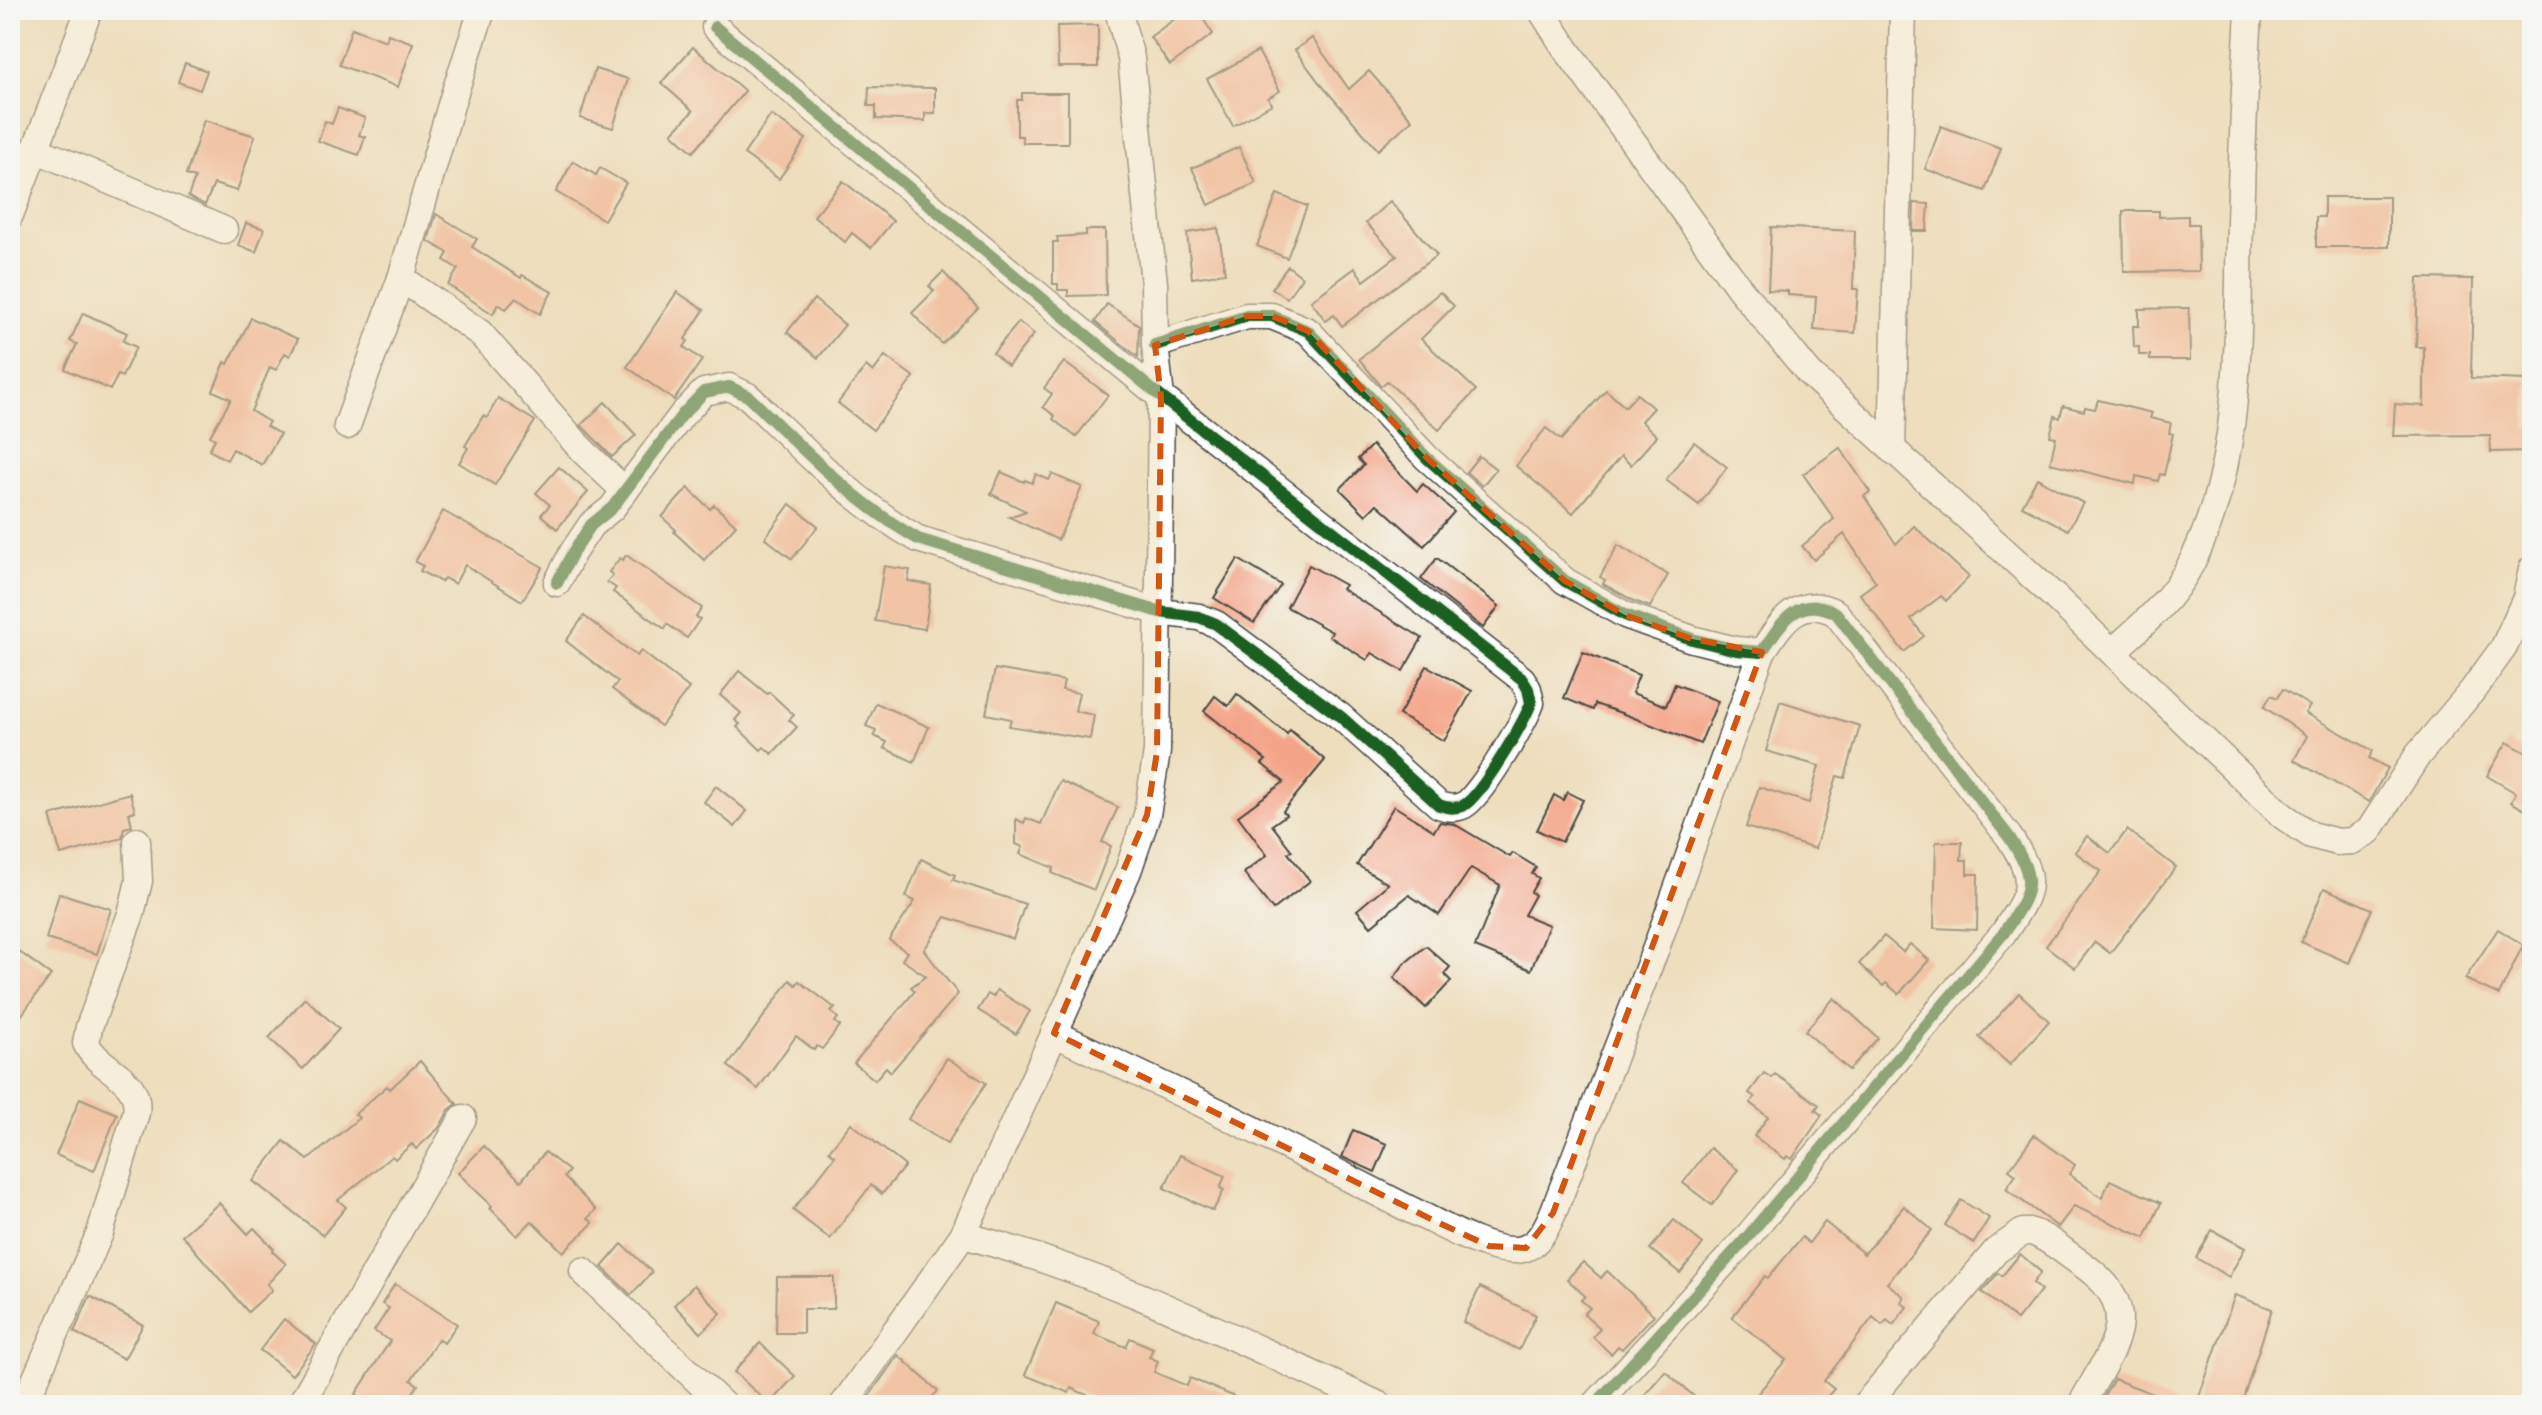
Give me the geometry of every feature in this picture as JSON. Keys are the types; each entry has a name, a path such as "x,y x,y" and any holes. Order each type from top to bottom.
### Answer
{"street":[{"path":"10,215 89,10"},
{"path":"347,426 401,278 482,10"},
{"path":"843,1405 963,1235 1128,871 1147,815 1157,752 1161,397 1155,345 1154,283 1131,58 1118,10"},
{"path":"1541,10 1739,288 1809,373 2112,652 2283,816 2311,835 2337,842 2352,841 2369,831 2418,755 2504,647 2526,598 2532,569"},
{"path":"1892,450 1903,10"},
{"path":"2112,652 2156,614 2191,564 2207,527 2226,460 2237,359 2249,10"},
{"path":"557,583 591,525 612,508 689,407 704,392 729,387 748,396 853,495 893,525 918,539 1160,612 1199,617 1216,624 1341,717 1439,805 1447,808 1466,804 1474,796 1502,755 1531,703 1522,679 1161,397 715,27"},
{"path":"35,149 224,230"},
{"path":"401,278 480,333 583,451 625,491"},
{"path":"1155,345 1247,316 1272,316 1308,331 1427,458 1565,581 1625,615 1692,639 1736,650 1762,652"},
{"path":"1054,1033 1489,1246 1516,1250 1526,1248 1536,1242 1546,1229 1558,1199 1656,948 1762,652 1782,622 1800,609 1823,606 1836,613 1968,788 2009,837 2025,862 2029,884 2025,899 2003,934 1743,1242 1604,1399 1595,1405"},
{"path":"24,1405 100,1233 136,1113 138,1097 132,1087 92,1053 86,1043 89,1027 131,914 139,881 137,841"},
{"path":"300,1405 463,1118"},
{"path":"1865,1405 1996,1251 2023,1232 2032,1232 2090,1270 2120,1307 2118,1329 2110,1351 2081,1405"},
{"path":"963,1235 1026,1252 1186,1317 1379,1405"},
{"path":"583,1271 723,1405"}],"highlighted area":[{"path":"1247,316 1272,316 1308,331 1427,458 1565,581 1625,615 1692,639 1762,652 1553,1213 1526,1248 1489,1246 1054,1033 1147,815 1157,752 1161,397 1155,345"}],"building":[{"path":"1187,10 1197,10 1213,34 1170,65 1150,37"},
{"path":"1098,25 1098,67 1058,67 1057,26"},
{"path":"352,28 386,41 388,34 413,43 398,87 339,65"},
{"path":"1312,38 1349,89 1369,71 1412,120 1378,150 1295,50"},
{"path":"693,47 745,91 693,152 672,133 693,111 661,83"},
{"path":"1258,51 1280,91 1268,98 1272,104 1233,126 1207,79"},
{"path":"185,63 207,71 200,90 178,82"},
{"path":"595,69 628,79 613,128 580,118"},
{"path":"869,87 935,88 935,113 925,113 925,121 876,119 876,106 868,106"},
{"path":"1022,93 1068,93 1068,143 1023,143 1022,136 1017,136 1017,100 1022,100"},
{"path":"338,108 365,118 359,135 365,137 359,155 318,141 325,121 332,124"},
{"path":"771,115 806,139 779,179 744,154"},
{"path":"204,120 255,136 237,191 214,184 205,205 188,197 195,178 186,175"},
{"path":"1941,126 2001,148 1985,191 1925,169"},
{"path":"1239,147 1256,183 1209,205 1192,168"},
{"path":"573,161 596,175 600,168 626,183 604,220 556,192"},
{"path":"843,181 893,221 871,248 852,233 845,242 814,216"},
{"path":"1277,194 1307,206 1287,258 1257,246"},
{"path":"2324,197 2389,197 2389,247 2316,247 2316,217 2324,217"},
{"path":"1390,201 1437,255 1342,326 1334,315 1326,321 1311,301 1355,268 1364,281 1397,256 1366,223"},
{"path":"1914,203 1929,204 1927,231 1913,231"},
{"path":"2123,211 2159,211 2159,217 2188,216 2188,224 2198,224 2199,271 2124,272"},
{"path":"436,214 477,239 472,247 521,278 522,275 552,292 540,314 516,298 506,309 498,304 493,314 448,285 458,269 444,260 448,253 428,241"},
{"path":"246,223 264,229 256,252 238,245"},
{"path":"1771,227 1855,231 1853,289 1858,289 1855,333 1814,330 1816,297 1768,290"},
{"path":"1218,228 1225,273 1192,278 1187,233"},
{"path":"1086,230 1105,230 1106,295 1068,296 1068,290 1058,290 1058,284 1053,284 1053,242 1058,242 1057,237 1086,235"},
{"path":"1288,266 1302,277 1287,298 1272,288"},
{"path":"943,272 978,308 942,344 912,313 934,291 929,286"},
{"path":"2418,278 2473,279 2471,378 2528,380 2526,429 2532,429 2532,451 2491,452 2490,435 2393,436 2395,404 2424,406 2424,347 2416,347"},
{"path":"677,292 704,310 685,339 688,341 684,347 702,360 674,400 627,367"},
{"path":"1440,292 1454,306 1421,339 1476,390 1439,430 1387,381 1381,386 1359,359"},
{"path":"814,299 845,325 818,358 787,332"},
{"path":"1107,304 1139,325 1138,357 1095,322"},
{"path":"2189,308 2190,360 2150,360 2150,355 2139,355 2139,347 2134,347 2133,326 2139,326 2139,309"},
{"path":"83,313 127,333 123,341 136,347 122,377 118,375 110,390 65,369 77,344 70,341"},
{"path":"251,318 298,339 290,356 285,353 276,370 270,367 251,411 269,422 266,426 280,434 262,465 233,449 227,460 209,450 215,439 210,436 231,399 213,391 225,362 228,364"},
{"path":"1019,322 1034,334 1008,366 993,353"},
{"path":"885,356 914,377 873,430 838,403 866,366 873,372"},
{"path":"1064,362 1108,395 1076,437 1043,407 1052,394 1044,388"},
{"path":"1606,390 1625,407 1637,394 1653,408 1641,421 1657,436 1631,465 1621,456 1573,513 1516,466 1546,428 1561,440"},
{"path":"498,398 535,421 495,485 459,463 483,416 487,418"},
{"path":"2098,400 2152,413 2150,418 2171,423 2169,433 2173,434 2164,475 2160,474 2158,481 2136,476 2135,484 2050,463 2056,437 2050,436 2055,416 2060,418 2063,406 2084,411 2085,407 2095,409"},
{"path":"605,402 636,435 612,457 581,425"},
{"path":"1694,442 1727,467 1699,505 1666,480"},
{"path":"1372,445 1417,491 1423,484 1454,512 1424,546 1377,504 1366,515 1340,489 1364,465 1358,459"},
{"path":"1840,448 1870,492 1864,496 1896,544 1914,526 1969,577 1946,601 1941,596 1911,619 1924,636 1904,652 1860,594 1876,582 1844,534 1814,560 1802,546 1834,519 1803,474"},
{"path":"1479,456 1496,469 1482,486 1466,472"},
{"path":"559,467 588,492 557,529 541,515 550,505 536,493"},
{"path":"1001,472 1032,483 1036,474 1049,480 1052,474 1082,487 1058,540 1009,517 1026,511 991,494"},
{"path":"2037,478 2083,503 2068,530 2022,506"},
{"path":"688,488 710,509 714,505 736,525 704,560 662,517"},
{"path":"790,504 818,526 792,559 765,538"},
{"path":"443,511 543,567 522,601 465,565 455,584 444,578 441,582 420,571 423,566 415,562"},
{"path":"1618,545 1668,575 1650,607 1603,584 1605,580 1600,577"},
{"path":"626,555 702,608 696,617 700,619 687,638 667,624 665,629 613,592 616,588 607,582 613,575 609,572"},
{"path":"1437,558 1499,606 1483,628 1421,579"},
{"path":"1238,559 1281,585 1254,623 1214,598"},
{"path":"1309,565 1345,585 1342,589 1422,638 1403,671 1372,653 1367,660 1329,636 1332,632 1287,607"},
{"path":"884,566 910,570 908,581 931,585 925,629 875,621"},
{"path":"584,616 637,656 641,651 689,688 661,726 612,689 618,682 566,641"},
{"path":"1583,652 1639,675 1632,693 1666,706 1675,684 1718,701 1700,744 1595,704 1593,710 1564,698"},
{"path":"1427,666 1472,691 1444,741 1399,715"},
{"path":"995,669 1064,681 1062,690 1079,693 1075,711 1094,715 1090,739 1009,726 1011,719 986,714"},
{"path":"739,671 794,715 789,720 797,727 772,754 764,747 761,750 737,727 740,724 735,720 741,713 720,695"},
{"path":"2283,689 2310,706 2305,713 2373,751 2369,758 2388,768 2369,802 2294,760 2307,736 2264,707 2271,695 2277,698"},
{"path":"1237,694 1287,734 1290,730 1325,760 1283,811 1286,815 1272,825 1292,851 1288,853 1310,881 1273,910 1244,873 1267,855 1238,816 1284,782 1262,764 1266,760 1204,711 1215,696 1228,706"},
{"path":"1780,701 1860,726 1845,778 1837,776 1815,849 1746,827 1759,787 1809,803 1819,766 1766,751"},
{"path":"876,703 929,727 914,762 884,748 887,742 874,736 876,730 866,726"},
{"path":"2507,742 2532,756 2532,814 2511,802 2516,793 2487,776"},
{"path":"1060,781 1118,807 1102,842 1111,846 1094,890 1052,873 1054,868 1020,854 1023,847 1016,844 1016,819 1024,823 1026,818 1041,824"},
{"path":"716,786 747,811 735,827 704,802"},
{"path":"1567,792 1583,800 1562,842 1537,830 1554,795 1563,800"},
{"path":"130,793 135,811 129,813 132,826 124,828 122,838 61,855 50,816"},
{"path":"1394,806 1434,831 1440,822 1454,824 1510,857 1513,853 1536,867 1532,874 1539,878 1531,892 1535,895 1524,915 1549,925 1531,970 1475,947 1500,885 1471,868 1439,915 1409,895 1371,926 1357,910 1388,884 1357,865"},
{"path":"2127,830 2176,867 2110,953 2095,942 2075,968 2046,946 2101,871 2075,852 2087,836 2110,853"},
{"path":"1936,842 1962,842 1961,860 1967,860 1967,874 1978,874 1977,930 1934,928"},
{"path":"921,859 955,875 953,880 1025,904 1013,939 946,917 924,950 958,994 891,1072 886,1067 875,1080 854,1063 915,991 911,987 926,976 902,960 907,952 889,940 915,901 906,897"},
{"path":"2324,888 2372,909 2349,963 2301,942"},
{"path":"59,893 111,909 97,954 46,939"},
{"path":"2498,929 2523,945 2499,995 2465,979"},
{"path":"1884,936 1903,952 1910,944 1929,960 1899,994 1886,983 1883,986 1859,964"},
{"path":"10,945 51,975 10,1031"},
{"path":"1426,946 1450,967 1444,974 1451,981 1426,1008 1394,978 1404,964"},
{"path":"790,980 796,985 799,981 835,1008 831,1012 838,1018 835,1022 840,1026 822,1049 817,1046 814,1050 796,1036 758,1089 728,1066"},
{"path":"997,990 1030,1011 1016,1034 978,1010 988,994 993,997"},
{"path":"2019,993 2049,1021 2010,1065 1979,1037"},
{"path":"305,998 339,1029 303,1069 269,1038"},
{"path":"1834,998 1878,1038 1849,1070 1805,1031"},
{"path":"947,1058 986,1083 947,1144 908,1119"},
{"path":"420,1061 457,1104 449,1110 439,1128 416,1149 412,1144 395,1159 392,1156 338,1200 346,1207 323,1235 253,1181 284,1141 308,1160 359,1118 355,1114 387,1086 390,1089"},
{"path":"1764,1073 1772,1078 1775,1074 1819,1105 1815,1110 1822,1115 1792,1159 1787,1156 1785,1159 1754,1136 1768,1117 1750,1103 1755,1097 1749,1093"},
{"path":"80,1098 117,1114 94,1171 56,1155"},
{"path":"851,1123 905,1166 882,1194 871,1185 830,1239 793,1210 835,1156 829,1151"},
{"path":"1353,1130 1387,1144 1375,1172 1342,1157"},
{"path":"2034,1135 2075,1165 2069,1174 2102,1198 2110,1180 2161,1203 2145,1238 2074,1206 2058,1227 2006,1189 2016,1175 2009,1170"},
{"path":"484,1146 521,1181 545,1152 569,1171 564,1177 596,1210 588,1218 593,1223 563,1252 532,1221 517,1236 458,1173"},
{"path":"1710,1148 1738,1170 1712,1205 1683,1183"},
{"path":"1180,1155 1225,1176 1220,1188 1224,1190 1213,1211 1164,1188"},
{"path":"1961,1200 1989,1218 1974,1243 1945,1225"},
{"path":"219,1203 248,1234 254,1228 286,1264 267,1284 272,1290 248,1312 182,1235"},
{"path":"1904,1206 1932,1230 1887,1283 1904,1297 1901,1302 1907,1307 1893,1325 1887,1320 1882,1325 1873,1317 1824,1381 1834,1389 1820,1405 1748,1405 1786,1360 1732,1317 1802,1237 1809,1243 1825,1222 1864,1254"},
{"path":"1674,1220 1703,1244 1680,1273 1650,1249"},
{"path":"2212,1230 2245,1248 2229,1277 2196,1258"},
{"path":"622,1244 652,1272 631,1295 602,1267"},
{"path":"2020,1254 2041,1272 2033,1283 2041,1290 2017,1320 1982,1292 1998,1273 2002,1276"},
{"path":"1583,1262 1601,1278 1607,1271 1654,1315 1622,1349 1618,1346 1611,1354 1593,1337 1600,1328 1584,1314 1590,1308 1581,1300 1585,1296 1567,1279"},
{"path":"777,1277 834,1277 834,1309 803,1309 803,1333 776,1333"},
{"path":"395,1284 457,1324 444,1343 438,1339 411,1380 418,1385 405,1405 373,1405 356,1394 390,1341 374,1331 389,1308 382,1304"},
{"path":"694,1285 721,1313 701,1333 674,1305"},
{"path":"1480,1287 1536,1315 1519,1350 1463,1322"},
{"path":"2235,1295 2272,1309 2241,1405 2196,1405"},
{"path":"90,1296 143,1325 124,1359 74,1332"},
{"path":"1056,1303 1099,1321 1094,1334 1126,1347 1130,1338 1153,1348 1149,1357 1158,1361 1154,1372 1187,1386 1190,1378 1254,1405 1110,1405 1071,1388 1069,1393 1025,1375"},
{"path":"284,1319 316,1344 292,1375 260,1350"},
{"path":"760,1343 795,1376 769,1404 734,1372"},
{"path":"898,1355 938,1391 925,1405 863,1405"},
{"path":"1665,1371 1704,1405 1636,1405"},
{"path":"2114,1379 2179,1404 2099,1405"}],"cycle path":[{"path":"557,583 591,525 612,508 682,415 704,392 729,387 748,396 850,491 918,539 1160,612 1199,617 1216,624 1341,717 1439,805 1458,807 1471,799 1501,758 1531,703 1522,679 1161,397 715,27"},
{"path":"1155,345 1247,316 1272,316 1308,331 1427,458 1565,581 1625,615 1692,639 1736,650 1762,652 1784,622 1801,609 1823,608 1836,613 2009,837 2025,866 2028,877 2025,897 2003,934 1743,1242 1595,1405"}]}
